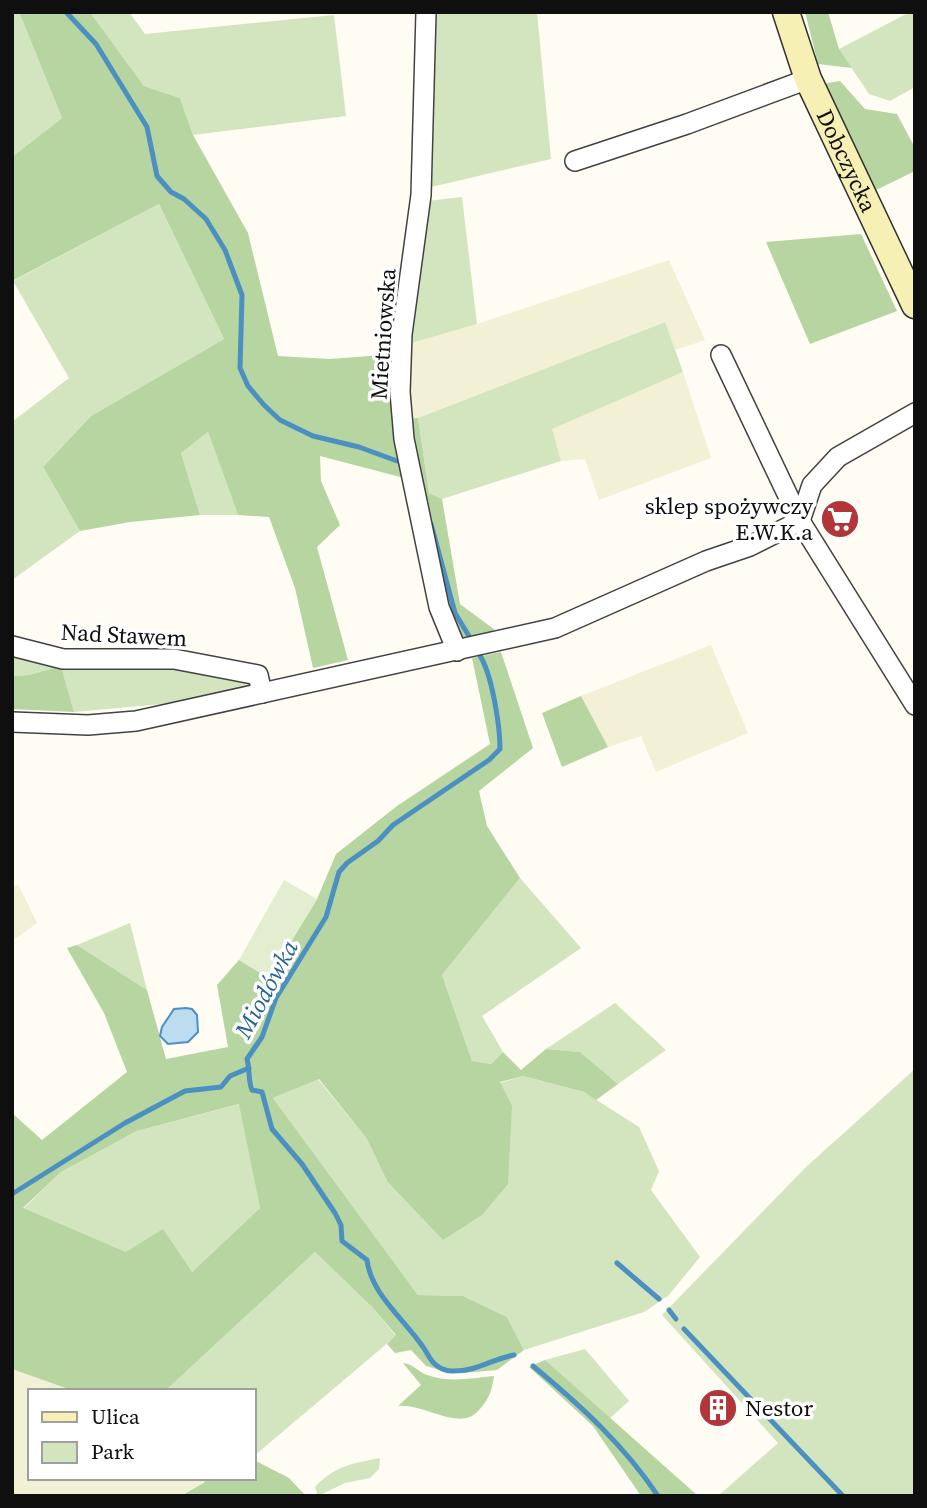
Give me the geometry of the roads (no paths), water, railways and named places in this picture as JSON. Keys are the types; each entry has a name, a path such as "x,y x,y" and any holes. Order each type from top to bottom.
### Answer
{"main road":[{"name":"Dobczycka","path":"786,12 808,79 915,305"}],"street":[{"name":"Mietniowska","path":"426,12 421,195 402,334 400,392 404,439 439,607 457,652"},
{"path":"575,161 687,124 808,79"},
{"path":"721,355 800,521 915,705"},
{"path":"12,722 88,724 136,721 457,652 555,628 697,565 750,546 800,521 812,485 838,457 915,413"},
{"name":"Nad Stawem","path":"12,646 63,659 129,657 184,661 258,675 262,693"}],"water":[{"path":"174,1009 192,1009 197,1015 198,1032 188,1042 168,1044 160,1036 162,1027"}],"waterway":[{"name":"Miodówka","path":"66,12 96,44 147,127 157,176 171,192 184,199 206,219 225,250 242,295 240,368 248,386 280,420 313,436 359,447 397,461"},
{"name":"Miodówka","path":"431,524 455,613 472,641"},
{"name":"Miodówka","path":"479,654 491,686 499,727 500,749 489,760 393,825 378,841 339,872 326,917 276,998 262,1037 247,1059 252,1090 262,1092 272,1129 302,1164 335,1213 341,1225 342,1241 367,1260 375,1284 382,1295 432,1361 445,1370 460,1371 514,1355"},
{"path":"12,1194 125,1123 185,1091 221,1087 230,1076 249,1068"},
{"path":"617,1263 659,1299"},
{"path":"669,1310 676,1319"},
{"path":"684,1329 843,1496"},
{"name":"Miodówka","path":"533,1366 600,1426 631,1460 658,1496"}],"place":[{"name":"sklep spożywczy E.W.K.a","path":"840,519"},
{"name":"Nestor","path":"718,1408"}]}
